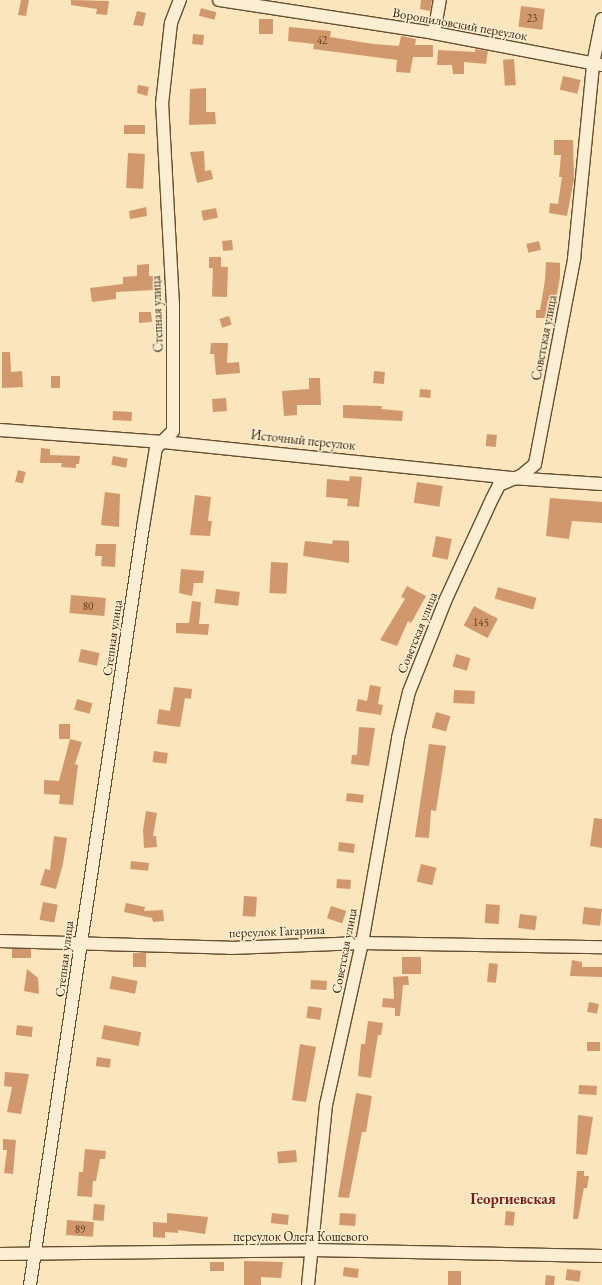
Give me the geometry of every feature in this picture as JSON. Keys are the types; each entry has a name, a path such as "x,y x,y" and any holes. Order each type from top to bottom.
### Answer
{"street":[{"name":"Степная улица","path":"30,1285 82,942 84,910 156,448 173,431 175,417 170,228 162,104 171,23 180,0"},
{"name":"Ворошиловский переулок","path":"219,0 434,33 598,64"},
{"path":"434,33 440,0"},
{"name":"Советская улица","path":"308,1285 313,1250 326,1105 362,943 398,738 409,692 446,599 492,499 499,486 511,478 522,475 535,464 574,259 602,20"},
{"name":"Источный переулок","path":"0,430 163,442 511,478 602,484"},
{"name":"переулок Гагарина","path":"0,941 82,942 230,948 362,943 602,947"},
{"name":"переулок Олега Кошевого","path":"0,1254 313,1250 602,1256"}],"building":[{"path":"21,0 29,0 26,16 18,15"},
{"path":"71,0 109,1 107,15 96,14 97,9 71,5"},
{"path":"421,0 432,0 430,11 420,9"},
{"path":"521,6 545,9 542,30 518,27"},
{"path":"201,8 216,12 214,20 199,16"},
{"path":"137,11 146,13 143,26 133,25"},
{"path":"259,19 273,19 273,34 259,34"},
{"path":"289,27 331,31 330,37 373,44 399,46 401,36 416,39 415,45 433,45 433,57 413,57 410,73 396,72 397,60 313,49 314,44 288,41"},
{"path":"193,34 204,35 203,45 192,44"},
{"path":"475,49 488,51 486,64 464,62 464,74 453,74 452,65 437,65 438,50 475,52"},
{"path":"514,59 516,85 505,86 503,60"},
{"path":"563,76 581,80 577,94 560,90"},
{"path":"138,85 149,87 147,96 137,93"},
{"path":"206,88 206,112 215,112 216,124 189,125 190,89"},
{"path":"124,125 145,125 145,134 124,134"},
{"path":"554,140 573,140 574,179 567,216 549,213 550,203 558,204 562,177 559,177 561,155 554,155"},
{"path":"204,151 205,171 211,170 213,179 197,183 190,152"},
{"path":"128,153 145,154 143,189 126,188"},
{"path":"146,207 147,216 130,219 129,211"},
{"path":"216,208 218,218 203,221 201,211"},
{"path":"232,240 233,250 223,251 222,241"},
{"path":"539,241 541,250 528,253 526,244"},
{"path":"209,257 221,257 221,268 209,268"},
{"path":"546,262 560,263 560,277 556,300 551,299 552,318 536,318 536,310 540,310 545,280"},
{"path":"149,264 149,276 154,276 154,290 116,292 116,299 92,302 90,288 123,284 123,277 137,276 137,265"},
{"path":"213,266 228,267 227,297 212,296"},
{"path":"139,312 151,312 152,322 139,323"},
{"path":"229,316 232,325 222,328 219,319"},
{"path":"211,343 228,343 227,363 239,362 240,373 216,375 214,354 210,354"},
{"path":"2,352 10,352 11,372 22,371 23,387 2,388"},
{"path":"374,371 385,372 384,384 373,383"},
{"path":"51,376 60,376 60,388 51,388"},
{"path":"309,378 320,378 321,405 297,405 297,415 284,416 282,391 309,389"},
{"path":"420,389 431,390 430,398 419,397"},
{"path":"226,398 227,411 213,412 212,399"},
{"path":"343,405 382,406 381,409 403,411 402,421 343,418"},
{"path":"113,411 132,412 132,421 113,420"},
{"path":"487,434 497,435 496,447 486,446"},
{"path":"41,448 50,449 50,455 80,456 79,464 76,464 76,468 61,467 62,463 40,463"},
{"path":"113,456 128,459 126,468 111,465"},
{"path":"18,470 26,472 23,484 15,482"},
{"path":"350,476 362,477 359,507 347,506 348,499 326,497 327,479 349,481"},
{"path":"417,482 443,486 439,507 414,503"},
{"path":"105,492 120,494 119,527 101,525"},
{"path":"195,495 211,497 208,521 212,521 210,536 190,535"},
{"path":"550,498 602,502 602,523 572,521 569,539 546,536"},
{"path":"436,536 452,539 448,560 432,557"},
{"path":"333,540 349,541 349,563 303,556 305,541 332,544"},
{"path":"96,544 116,544 115,567 101,566 102,556 95,556"},
{"path":"271,562 288,563 286,594 269,593"},
{"path":"181,569 204,571 203,583 194,583 192,596 179,593"},
{"path":"407,586 426,596 411,623 408,621 397,646 380,640 405,599 401,597"},
{"path":"498,587 536,598 533,610 495,599"},
{"path":"216,589 240,592 238,606 214,603"},
{"path":"71,595 106,598 104,616 69,613"},
{"path":"192,601 201,602 199,624 209,624 208,635 176,633 176,623 189,623"},
{"path":"474,606 498,619 488,638 464,625"},
{"path":"81,649 100,653 97,666 78,662"},
{"path":"456,654 470,658 467,671 452,666"},
{"path":"370,685 381,687 378,704 383,705 381,715 356,711 358,699 367,701"},
{"path":"174,687 192,689 191,699 185,698 180,727 157,724 159,709 170,711"},
{"path":"454,690 475,691 474,704 453,703"},
{"path":"77,699 92,703 90,714 74,710"},
{"path":"436,712 450,716 446,732 432,727"},
{"path":"59,724 70,724 70,739 59,739"},
{"path":"359,727 375,728 369,766 351,764 352,755 357,755"},
{"path":"70,739 82,742 75,764 78,765 73,805 59,804 60,795 44,794 44,780 59,781"},
{"path":"429,744 446,746 436,811 431,810 429,838 415,837"},
{"path":"154,751 168,753 166,764 152,762"},
{"path":"347,793 364,795 363,803 346,801"},
{"path":"146,811 157,813 153,836 156,836 157,847 144,848 143,830"},
{"path":"594,818 602,819 602,848 590,846"},
{"path":"54,836 67,838 63,864 56,889 40,885 45,869 50,870"},
{"path":"339,842 355,844 354,853 338,851"},
{"path":"131,861 149,863 148,871 130,869"},
{"path":"421,864 437,868 432,885 417,881"},
{"path":"337,879 351,880 350,889 336,888"},
{"path":"244,896 257,897 256,917 243,916"},
{"path":"43,902 58,905 54,923 40,920"},
{"path":"126,903 145,907 144,911 163,910 164,921 153,922 152,918 124,912"},
{"path":"486,904 500,905 499,924 485,923"},
{"path":"331,906 346,911 342,923 327,918"},
{"path":"584,907 602,909 600,926 582,924"},
{"path":"520,914 537,916 535,930 518,928"},
{"path":"12,949 31,949 31,958 12,958"},
{"path":"133,953 146,953 146,967 133,967"},
{"path":"402,957 421,957 421,974 402,974"},
{"path":"572,960 582,962 582,967 602,967 602,977 570,976"},
{"path":"489,963 498,964 496,983 487,982"},
{"path":"27,969 38,978 39,994 24,991"},
{"path":"112,976 138,981 135,994 110,989"},
{"path":"408,976 409,985 403,985 400,1016 395,1016 395,1008 382,1007 383,998 394,999 393,977"},
{"path":"311,980 327,981 326,990 310,989"},
{"path":"589,1002 599,1004 597,1014 587,1012"},
{"path":"308,1006 322,1008 320,1020 306,1018"},
{"path":"368,1021 383,1023 381,1035 378,1035 371,1078 358,1076 361,1044 365,1044"},
{"path":"17,1025 33,1027 32,1037 16,1035"},
{"path":"104,1025 141,1032 139,1046 101,1039"},
{"path":"587,1042 600,1042 600,1051 587,1051"},
{"path":"300,1044 316,1047 306,1102 292,1100"},
{"path":"97,1057 111,1059 110,1068 96,1066"},
{"path":"5,1072 29,1074 21,1114 7,1112 12,1087 4,1086"},
{"path":"579,1085 597,1086 597,1095 579,1094"},
{"path":"356,1093 372,1096 366,1132 362,1132 349,1198 338,1197"},
{"path":"578,1115 593,1117 587,1155 576,1154"},
{"path":"3,1139 16,1140 13,1174 4,1173 7,1150 3,1150"},
{"path":"85,1149 106,1151 105,1159 100,1159 96,1181 93,1181 92,1197 77,1196 79,1172 83,1172"},
{"path":"296,1150 297,1162 278,1164 277,1152"},
{"path":"577,1171 584,1171 584,1176 589,1176 587,1188 584,1188 578,1219 573,1219"},
{"path":"94,1204 105,1205 104,1221 93,1220"},
{"path":"506,1211 515,1212 513,1226 505,1225"},
{"path":"167,1213 208,1217 205,1234 178,1230 178,1233 165,1232 165,1238 153,1237 153,1222 167,1223"},
{"path":"272,1213 289,1215 288,1225 271,1223"},
{"path":"340,1213 356,1214 355,1226 339,1225"},
{"path":"67,1220 94,1222 93,1237 66,1235"},
{"path":"244,1261 283,1262 281,1278 261,1277 261,1285 244,1285"},
{"path":"210,1262 224,1262 224,1271 210,1271"},
{"path":"344,1267 359,1269 358,1278 343,1276"},
{"path":"567,1269 581,1271 579,1282 565,1280"},
{"path":"448,1271 461,1271 461,1285 448,1285"},
{"path":"546,1275 555,1276 554,1285 545,1285"}],"district":[{"name":"Георгиевская","path":"513,1199"}]}
